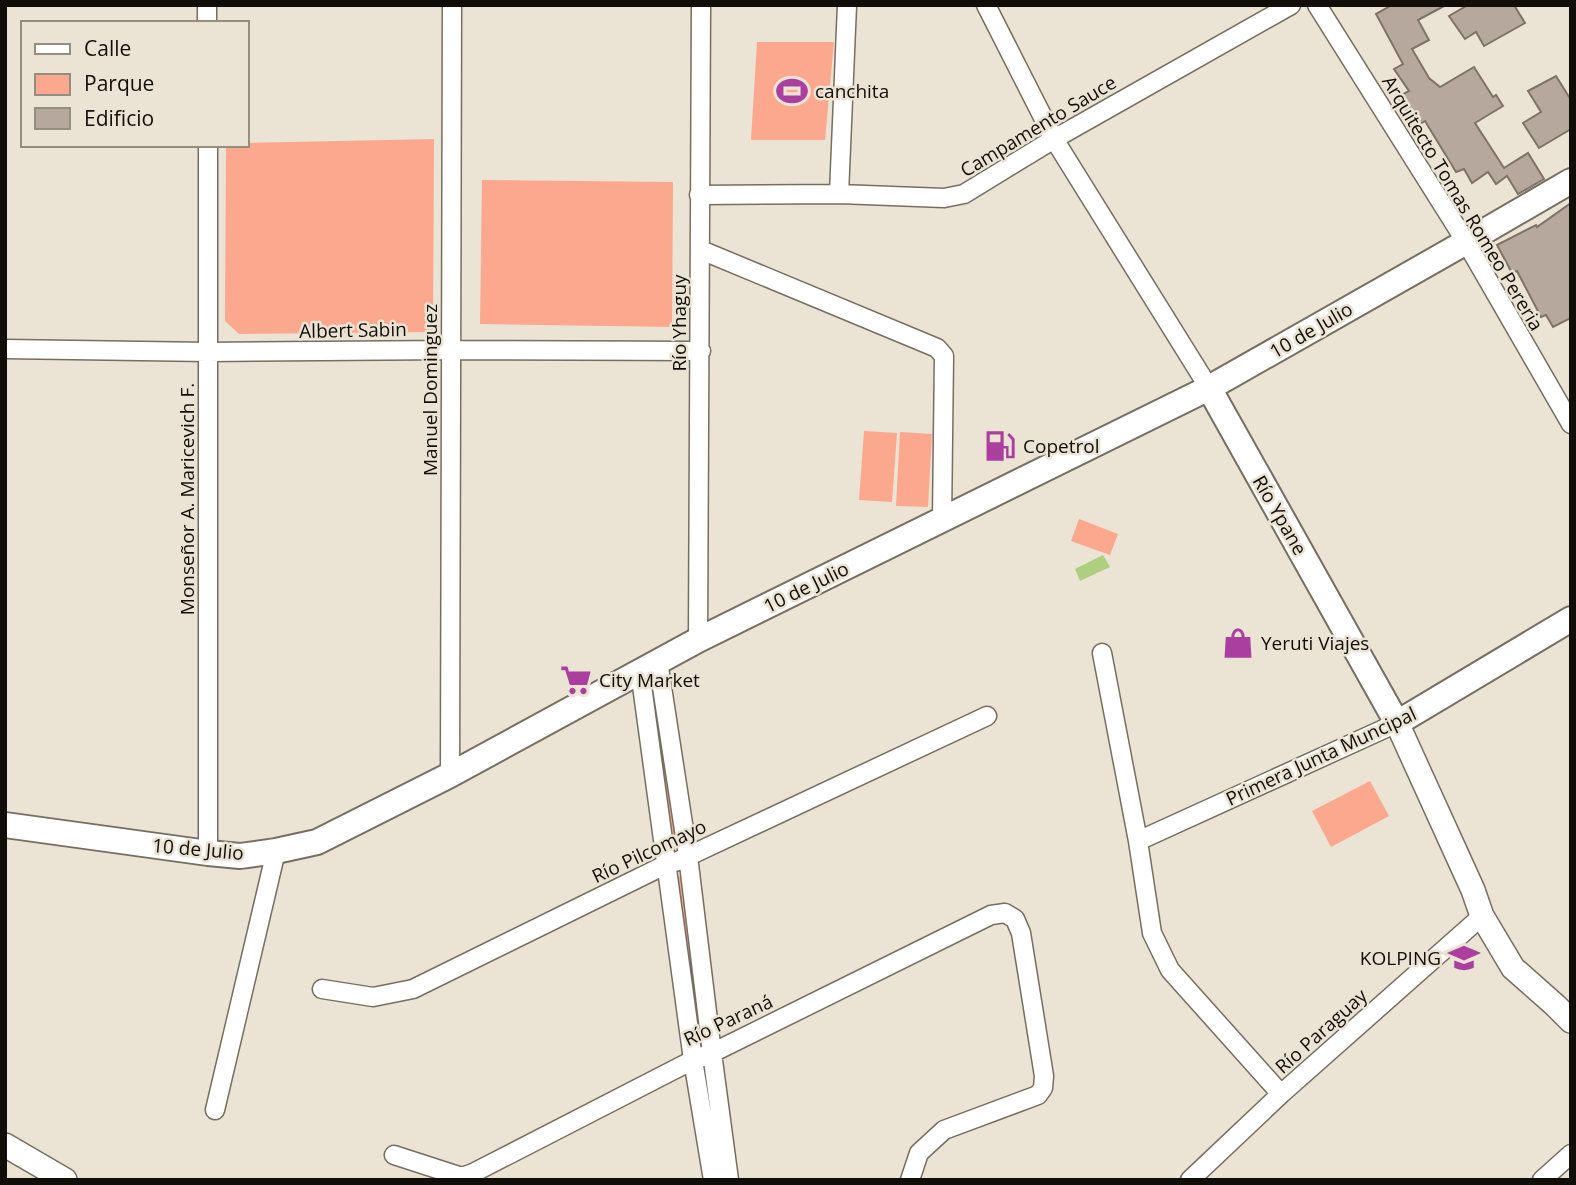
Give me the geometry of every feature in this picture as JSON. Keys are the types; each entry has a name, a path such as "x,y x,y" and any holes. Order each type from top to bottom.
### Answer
{"main road":[{"name":"10 de Julio","path":"6,826 240,856 317,842 450,775 698,640 1209,388 1571,181"},
{"name":"Río Ypane","path":"1209,388 1397,723"},
{"name":"Primera Junta Muncipal","path":"1397,723 1571,619"}],"street":[{"name":"Manuel Dominguez","path":"450,775 452,5"},
{"name":"Río Yhaguy","path":"698,640 701,5"},
{"path":"839,194 847,5"},
{"name":"Río Ypane","path":"986,5 1054,139 1209,388"},
{"name":"Campamento Sauce","path":"699,195 839,194 944,198 964,194 1054,139 1291,5"},
{"name":"Arquitecto Tomas Romeo Pereria","path":"1317,5 1466,243 1571,424"},
{"name":"Monseñor A. Maricevich F.","path":"208,147 208,853"},
{"path":"701,250 937,348 944,356 942,520"},
{"name":"Albert Sabin","path":"5,349 208,352 701,351"},
{"path":"1102,653 1138,841 1152,933 1170,970 1281,1094"},
{"path":"649,666 688,856 729,1180"},
{"path":"649,666 667,864 693,1060 713,1180"},
{"name":"Río Pilcomayo","path":"322,989 373,997 413,989 667,864 988,716"},
{"name":"Río Ypane","path":"1397,723 1473,890 1482,916 1513,968 1571,1021"},
{"name":"Primera Junta Muncipal","path":"1138,841 1397,723"},
{"path":"215,1110 276,851"},
{"name":"Río Paraná","path":"474,1176 693,1060 991,915 1004,913 1015,919 1021,933 1044,1076 1043,1088 1038,1096 944,1130 919,1153 910,1180"},
{"name":"Río Paraguay","path":"1190,1180 1281,1094 1482,916"},
{"path":"5,1145 65,1180"},
{"path":"1542,1180 1571,1154"},
{"path":"394,1155 462,1177 474,1176"}],"green space":[{"name":"canchita","path":"757,42 834,42 825,140 751,140"},
{"path":"434,139 433,332 239,334 225,321 226,147 248,147 248,143"},
{"path":"482,180 673,182 672,327 480,324"},
{"path":"864,431 897,433 892,502 859,500"},
{"path":"900,432 932,434 928,507 896,506"},
{"path":"1079,519 1118,534 1110,555 1071,541"},
{"path":"653,687 676,838 674,840 651,688"},
{"path":"1370,781 1389,816 1331,847 1312,811"},
{"path":"679,876 702,1040 699,1038 677,878"}],"shaded area":[{"path":"1103,555 1110,567 1080,581 1075,569"}],"building":[{"path":"1392,5 1446,5 1418,20 1429,40 1412,49 1429,78 1440,87 1474,67 1493,97 1496,95 1503,106 1475,123 1504,168 1528,153 1544,179 1518,194 1507,176 1496,184 1488,172 1472,183 1464,169 1456,172 1425,121 1415,127 1398,97 1409,91 1394,69 1403,64 1376,14"},
{"path":"1468,5 1514,5 1525,23 1484,46 1476,32 1465,39 1449,16"},
{"path":"1556,76 1571,100 1571,129 1539,148 1523,123 1541,112 1528,91"},
{"path":"1571,203 1571,318 1553,327 1546,315 1541,317 1517,271 1512,273 1497,245 1536,225 1537,227"}],"place":[{"name":"canchita","path":"792,91"},
{"name":"Copetrol","path":"1000,446"},
{"name":"Yeruti Viajes","path":"1238,643"},
{"name":"City Market","path":"576,680"},
{"name":"KOLPING","path":"1464,958"}]}
